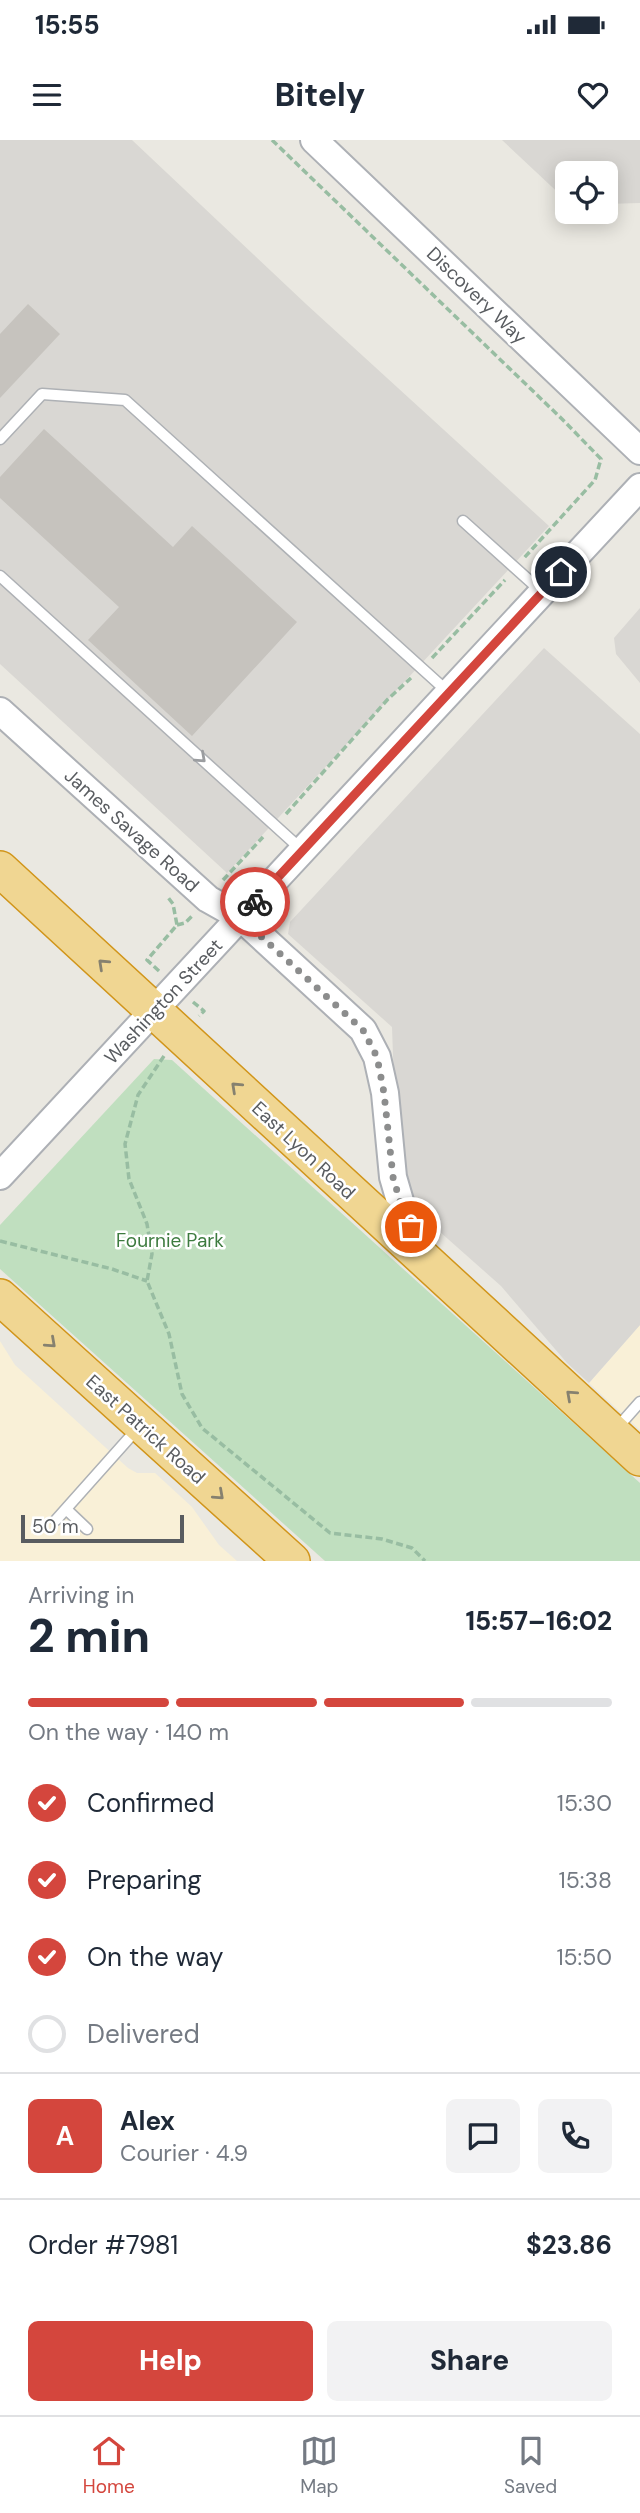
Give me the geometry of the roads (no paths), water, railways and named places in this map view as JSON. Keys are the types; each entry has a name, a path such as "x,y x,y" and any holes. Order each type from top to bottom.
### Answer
{"highway":[{"name":"East Lyon Road","path":"0,869 165,998 181,1037 640,1458"},
{"name":"East Patrick Road","path":"0,1297 292,1561"}],"street":[{"name":"Discovery Way","path":"314,140 640,451"},
{"name":"Washington Street","path":"0,1176 640,487"},
{"name":"James Savage Road","path":"0,711 208,899 240,917 363,1030 377,1057 384,1093 393,1177 402,1208 430,1267"}],"lane":[{"path":"0,439 42,394 125,400 449,693"},
{"path":"464,521 542,592"},
{"path":"0,576 303,850"},
{"path":"613,1433 640,1402"},
{"path":"56,1520 141,1424"},
{"path":"66,1509 87,1529"}],"park label":[{"name":"Fournie Park","path":"170,1240"}]}
